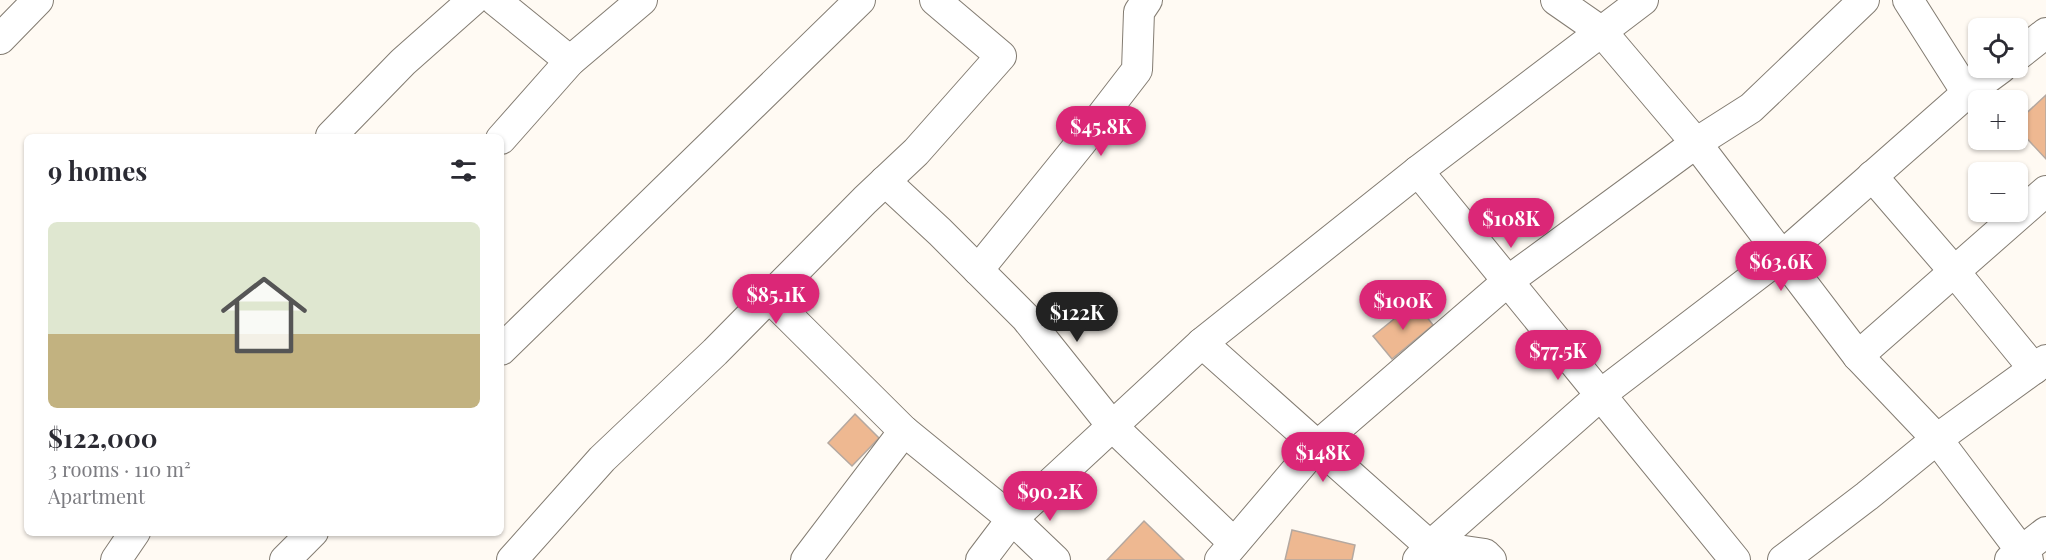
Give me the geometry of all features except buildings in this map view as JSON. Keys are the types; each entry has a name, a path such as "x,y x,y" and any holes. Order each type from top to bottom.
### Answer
{"street":[{"path":"0,39 38,0"},
{"path":"333,134 403,62 473,0"},
{"path":"495,0 570,61"},
{"path":"504,136 570,61 642,0"},
{"path":"504,347 860,0"},
{"path":"512,560 602,459 716,352 916,152 1000,56 935,0"},
{"path":"978,270 1137,70 1139,12 1147,0"},
{"path":"1556,0 1602,32 1696,143 1858,356 1937,439 2019,557 2046,532"},
{"path":"981,560 1012,519 1202,343 1418,171 1643,0"},
{"path":"885,181 1026,318 1113,427 1227,552 1317,446 1508,281 1696,143 1751,108 1864,0"},
{"path":"1908,0 1967,93"},
{"path":"2028,47 2046,33"},
{"path":"1424,553 1601,395 1783,255 1967,93 1987,78"},
{"path":"1418,171 1735,560"},
{"path":"1783,560 1937,439 2040,364 1954,271 1872,176"},
{"path":"1858,356 2046,191"},
{"path":"769,297 904,431 1012,519 1055,560"},
{"path":"1202,343 1317,446 1424,553 1485,554 1491,560"},
{"path":"807,560 904,431"},
{"path":"116,560 132,536"},
{"path":"285,560 309,536"}]}
